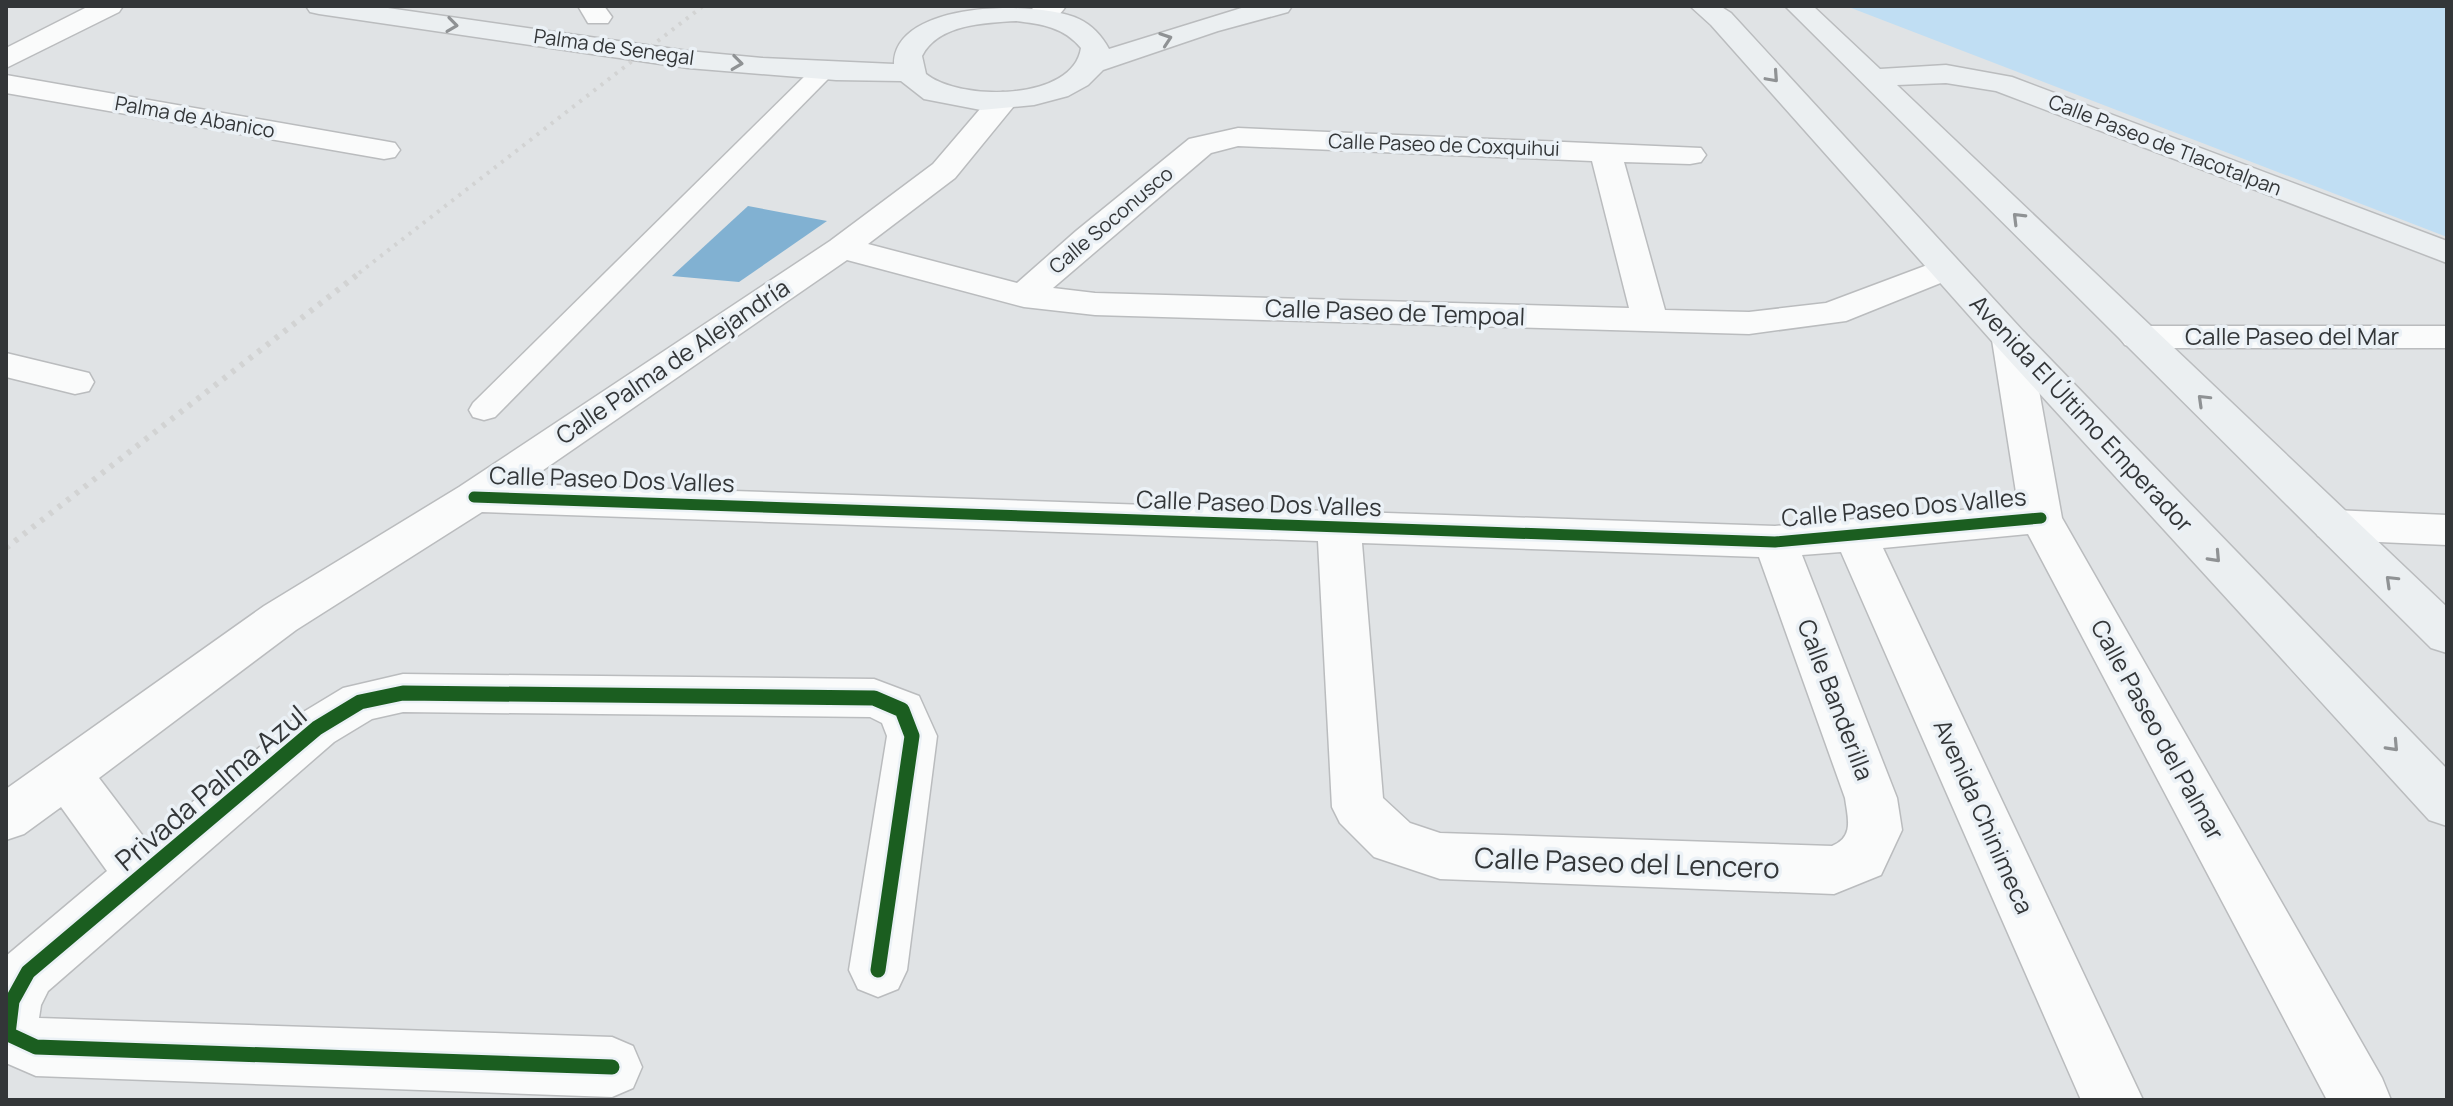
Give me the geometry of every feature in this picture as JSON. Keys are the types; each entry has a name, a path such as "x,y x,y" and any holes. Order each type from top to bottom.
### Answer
{"street":[{"path":"6,59 110,6"},
{"name":"Palma de Senegal","path":"319,6 640,52 821,73 910,73"},
{"path":"914,42 907,59 910,73 919,85 937,93 979,101 1003,101 1033,97 1060,88 1080,77 1092,64 1208,25 1279,6"},
{"path":"1736,14 1806,8 2138,337 2447,635"},
{"path":"779,41 872,48 914,42 945,25 967,18 1046,11 1087,34 1095,48 1092,64"},
{"name":"Palma de Senegal","path":"586,12 628,22"},
{"name":"Avenida El Último Emperador","path":"1736,14 1946,269 2447,804"},
{"path":"1087,34 1116,25"},
{"name":"Calle Paseo de Tlacotalpan","path":"1875,78 1946,74 2002,83 2447,253"},
{"name":"Palma de Abanico","path":"6,84 384,150"},
{"name":"Calle Palma de Alejandría","path":"6,818 280,618 474,497 842,248 944,171 1003,101"},
{"name":"Calle Paseo de Coxquihui","path":"1200,146 1238,137 1690,155"},
{"name":"Calle Soconusco","path":"1024,296 1088,238 1200,146"},
{"path":"1606,152 1650,320"},
{"name":"Calle Paseo de Tempoal","path":"842,248 1024,296 1095,304 1749,323 1833,313 1946,269"},
{"name":"Calle Paseo del Mar","path":"2138,337 2447,337"},
{"name":"Calle Paseo del Palmar","path":"2011,340 2041,518 2360,1100"},
{"path":"6,365 75,382"},
{"name":"Calle Paseo Dos Valles","path":"474,497 1775,542 2041,518"},
{"path":"2333,525 2447,530"},
{"name":"Calle Paseo del Lencero","path":"1339,529 1358,807 1393,841 1440,856 1834,870 1862,858"},
{"name":"Avenida Chinimeca","path":"1855,535 2112,1100"},
{"name":"Calle Banderilla","path":"1775,542 1871,798 1876,830 1862,858"},
{"name":"Privada Palma Azul","path":"612,1067 36,1047 8,1034 12,1001 28,972 317,728 360,702 403,693 874,698 902,710 912,736 878,970"},
{"path":"66,774 142,876"}],"lane":[{"path":"484,410 821,73"}],"shaded area":[{"path":"1846,6 2447,6 2447,237"},
{"path":"748,206 827,221 739,282 672,276"}],"railway":[{"path":"359,273 703,6"},
{"path":"6,548 362,271"}],"cycle path":[{"path":"474,497 1775,542 2041,518"},
{"path":"612,1067 36,1047 8,1034 12,1001 28,972 317,728 360,702 403,693 874,698 902,710 912,736 878,970"}]}
